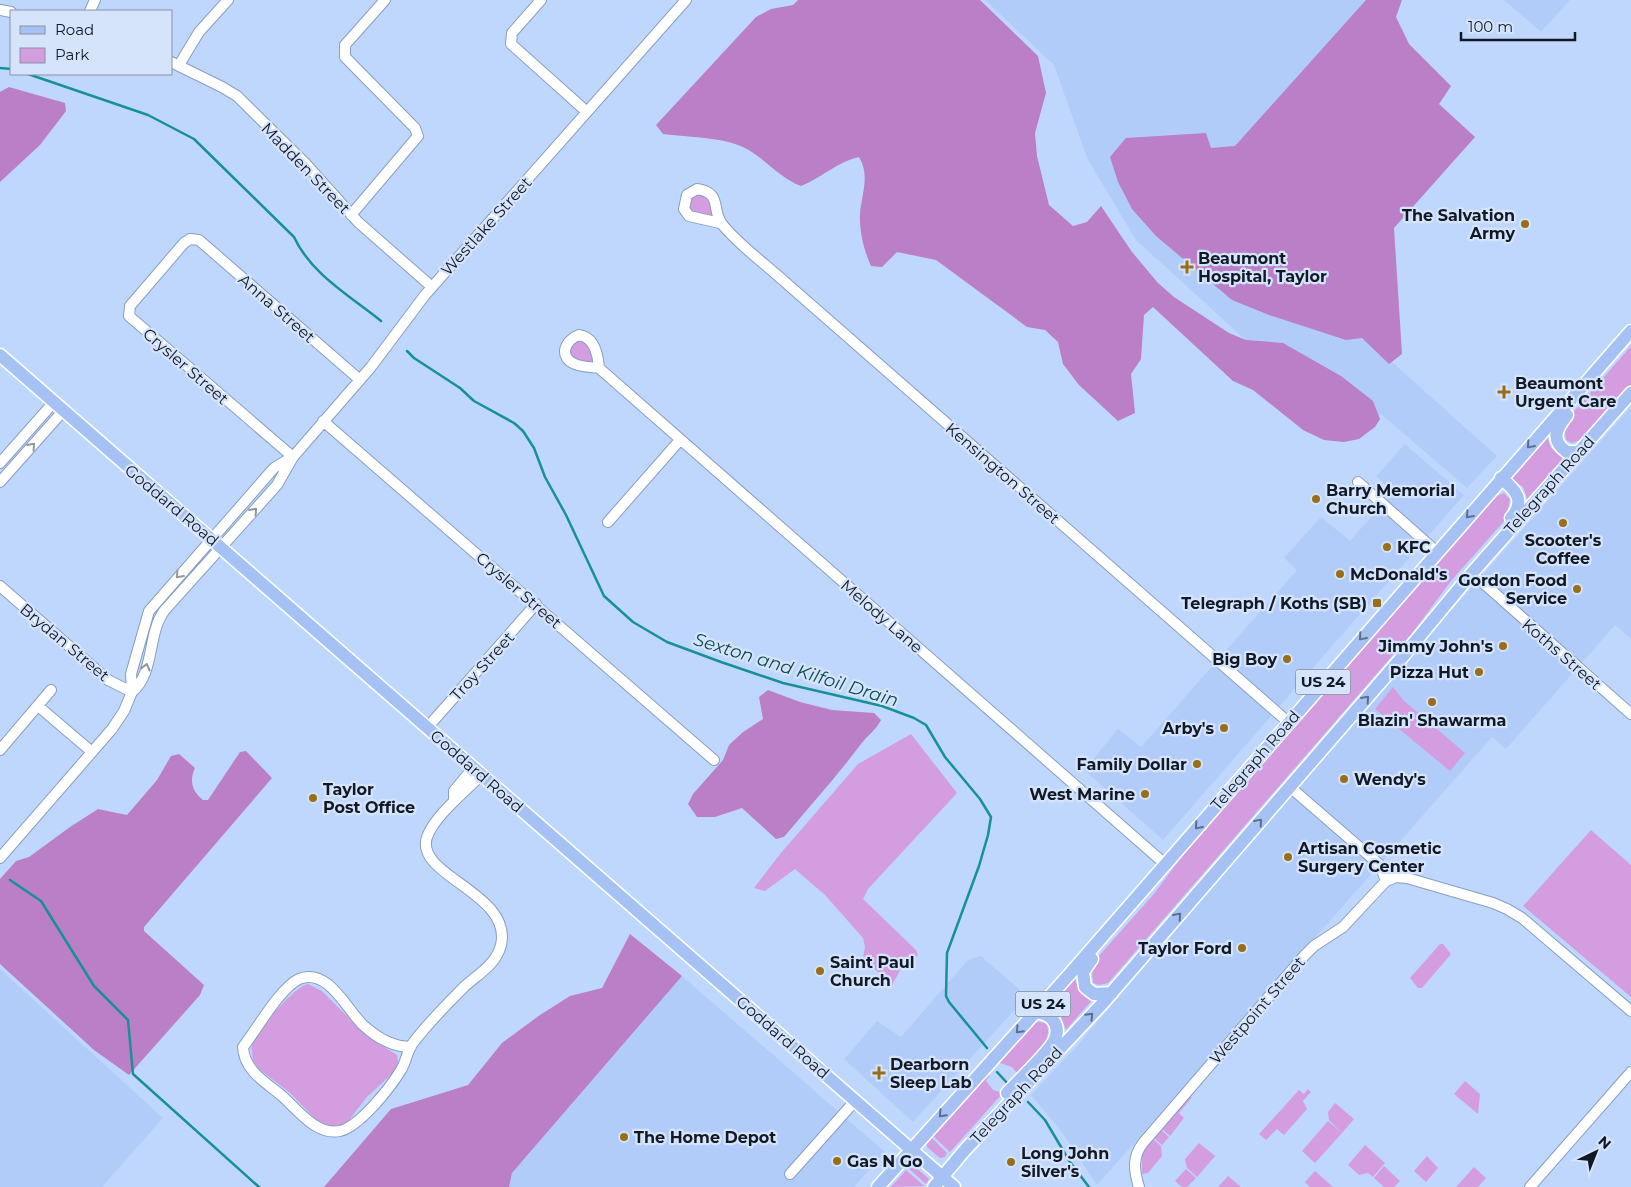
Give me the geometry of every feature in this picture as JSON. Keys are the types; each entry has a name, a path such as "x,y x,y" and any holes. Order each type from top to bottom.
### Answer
{"main road":[{"name":"Telegraph Road","path":"878,1187 1035,1012 1631,330"},
{"path":"1578,452 1567,452 1559,445 1555,434 1558,427 1620,354 1631,336"},
{"name":"Goddard Road","path":"0,355 954,1187"},
{"name":"Telegraph Road","path":"934,1187 1018,1093 1112,993 1472,573 1631,393"},
{"path":"1427,626 1435,607 1516,513 1520,505 1518,495 1501,478"},
{"path":"1112,993 1100,995 1089,991 1085,987 1083,972 1150,893 1179,848"},
{"path":"959,1158 960,1145 1054,1041 1057,1028 1055,1022 1043,1013 1035,1012"},
{"path":"888,1187 894,1168"}],"street":[{"path":"175,63 199,32 228,0"},
{"path":"351,215 417,140 418,132 345,57 345,46 385,0"},
{"path":"541,0 512,33 510,40 514,48 587,112"},
{"name":"Westlake Street","path":"216,543 277,485 292,457 360,380 432,287 686,0"},
{"name":"Madden Street","path":"175,63 236,96 306,164 351,215 432,287"},
{"name":"Kensington Street","path":"720,223 783,281 1288,722"},
{"name":"Anna Street","path":"128,312 130,306 184,243 193,238 199,240 360,380"},
{"name":"Crysler Street","path":"128,312 130,318 292,457"},
{"name":"Melody Lane","path":"599,368 1165,864"},
{"path":"0,464 59,406"},
{"path":"0,482 59,406"},
{"name":"Crysler Street","path":"323,421 714,760"},
{"path":"608,522 680,440"},
{"path":"1358,482 1436,552"},
{"path":"0,858 92,752 124,711 132,692 140,686 144,677 160,617 216,543"},
{"name":"Koths Street","path":"1472,573 1631,714"},
{"name":"Brydan Street","path":"0,586 108,680 132,692"},
{"name":"Troy Street","path":"427,728 536,604"},
{"path":"0,750 51,690"},
{"path":"38,706 92,752"},
{"path":"411,1047 402,1047 380,1039 362,1024 332,988 317,978 300,978 286,990 243,1047 244,1055 258,1078 321,1130 340,1131 367,1112 402,1070 411,1047 465,986 490,965 501,944 502,930 497,916 484,903 439,867 427,849 427,840 430,832 454,799 462,796 477,771"},
{"path":"1290,787 1380,866 1386,881 1396,877 1406,878 1507,909 1522,918 1631,1011"},
{"name":"Westpoint Street","path":"1139,1187 1135,1167 1138,1150 1188,1088 1304,956 1314,946 1343,927 1386,881"},
{"path":"1530,1187 1631,1072"},
{"path":"790,1174 855,1101"}],"shaded area":[{"path":"798,0 980,0 1038,56 1046,93 1035,133 1037,156 1049,205 1073,226 1087,222 1101,206 1132,252 1158,283 1174,297 1229,333 1246,340 1283,343 1341,376 1373,401 1380,419 1375,427 1359,439 1344,442 1324,440 1303,430 1253,390 1233,381 1153,307 1144,315 1141,359 1131,374 1135,413 1118,421 1079,385 1063,364 1058,342 1045,330 1027,327 936,260 897,252 882,267 871,266 864,247 860,226 865,177 859,157 836,166 801,186 793,183 754,153 738,145 718,140 663,134 656,125 756,17 771,9 793,5"},
{"name":"Beaumont Hospital, Taylor","path":"985,0 1383,0 1364,337 1497,456 1467,488 1381,414 1352,437 1136,240 1087,158 1054,65"},
{"path":"1366,0 1402,0 1396,17 1409,44 1451,86 1439,104 1475,137 1394,228 1402,354 1389,364 1362,338 1346,340 1269,315 1232,300 1156,236 1132,209 1118,182 1110,157 1126,138 1206,133 1211,148 1235,146"},
{"path":"1504,0 1570,0 1541,32"},
{"path":"9,87 65,103 66,111 40,145 0,182 0,92"},
{"path":"1631,407 1631,639 1615,625 1506,749 1492,737 1097,1185 1062,1132 1031,1095 1078,1045 1341,735"},
{"path":"1405,444 1464,495 1163,840 1084,770 1118,729 1141,747 1297,570 1284,558 1321,517 1350,541 1393,492 1376,476"},
{"path":"768,690 800,702 832,710 874,713 881,720 784,837 776,839 742,808 715,817 697,817 688,804 693,794 723,760 729,745 743,732 763,719 759,697"},
{"path":"246,751 272,778 144,927 144,931 204,985 200,995 129,1075 94,1050 0,964 0,879 16,861 29,857 98,809 127,815 157,780 171,756 179,754 195,768 192,777 194,789 203,800 208,800 240,752"},
{"path":"630,934 682,976 512,1173 509,1187 324,1187 391,1109 468,1085 502,1043 540,1015 570,996 602,988"},
{"path":"981,956 1027,996 913,1122 844,1059 877,1021 901,1037 968,960"},
{"path":"0,969 163,1118 102,1187 0,1187"},
{"path":"682,976 885,1152 854,1187 509,1187 512,1173"}],"green space":[{"path":"698,192 711,201 714,217 691,212 688,209 688,199"},
{"path":"578,339 588,342 596,364 582,362 571,357 568,347"},
{"path":"1631,346 1631,384 1583,439 1572,443 1566,440 1565,432 1570,416"},
{"path":"1547,436 1551,448 1565,458 1528,501 1523,487 1510,478"},
{"path":"1504,493 1510,499 1506,519 1451,581 1413,632 1108,983 1099,985 1093,983 1092,970 1097,958 1153,895 1192,843 1492,498"},
{"path":"1393,687 1403,700 1465,753 1450,771 1375,709"},
{"path":"911,734 957,793 868,889 863,899 916,950 918,955 910,964 902,967 892,985 863,958 865,947 863,938 825,895 795,869 765,891 754,888 780,854 858,764"},
{"path":"1591,830 1631,865 1631,997 1523,906"},
{"path":"1440,944 1443,944 1451,954 1422,988 1418,988 1410,978"},
{"path":"1075,978 1080,991 1092,1000 1066,1030 1060,1014 1049,1007"},
{"path":"308,984 322,991 366,1035 397,1055 398,1062 394,1072 367,1097 346,1124 334,1129 321,1125 290,1093 259,1069 253,1061 251,1043 285,1001 301,987"},
{"path":"1038,1022 1046,1023 1048,1030 1047,1038 1039,1052 1015,1077 1017,1073 1012,1067 1000,1063 1000,1060 1033,1024"},
{"path":"990,1075 986,1081 993,1090 1003,1093 950,1152 932,1135 983,1079"},
{"path":"1465,1081 1480,1094 1478,1114 1454,1094"},
{"path":"1308,1089 1311,1092 1303,1101 1307,1109 1284,1135 1277,1129 1266,1140 1259,1134 1299,1090 1304,1094"},
{"path":"1188,1097 1192,1097 1179,1113 1184,1118 1170,1136 1162,1129"},
{"path":"1335,1103 1354,1119 1342,1133 1329,1120 1328,1112"},
{"path":"1328,1121 1342,1133 1315,1163 1302,1151"},
{"path":"1161,1130 1169,1137 1162,1145 1154,1138"},
{"path":"931,1137 947,1153 945,1157 940,1158 927,1147 926,1142"},
{"path":"1153,1139 1161,1146 1162,1156 1148,1173 1142,1174 1142,1153"},
{"path":"1199,1143 1215,1156 1197,1177 1187,1168 1185,1159"},
{"path":"1365,1145 1385,1163 1373,1177 1368,1173 1359,1175 1348,1165"},
{"path":"1427,1156 1438,1168 1426,1182 1414,1171"},
{"path":"913,1165 929,1179 926,1184 908,1168"},
{"path":"1384,1166 1400,1181 1394,1187 1384,1187 1374,1178"},
{"path":"1474,1167 1486,1178 1478,1187 1456,1187"},
{"path":"1186,1169 1196,1178 1187,1187 1182,1187 1175,1181"},
{"path":"906,1170 923,1185 925,1186 891,1187"},
{"path":"1315,1171 1333,1187 1310,1187 1305,1182"},
{"path":"1228,1176 1241,1187 1218,1187"}],"waterway":[{"name":"Sexton and Kilfoil Drain","path":"0,68 10,69"},
{"name":"Sexton and Kilfoil Drain","path":"31,75 148,115 194,139 294,237 310,262 332,284 381,321"},
{"name":"Sexton and Kilfoil Drain","path":"407,351 414,358 460,388 474,401 514,423 523,431 534,448 545,477 566,515 604,596 633,622 667,642 721,662 783,683 882,706 914,718 926,725 945,757 980,799 991,817 979,866 947,953 946,996 987,1048"},
{"path":"10,880 41,901 94,986 128,1020 133,1074 259,1187"},
{"name":"Sexton and Kilfoil Drain","path":"997,1072 1009,1085"},
{"name":"Sexton and Kilfoil Drain","path":"1028,1102 1045,1120 1070,1162 1089,1187"}],"place":[{"name":"The Salvation Army","path":"1525,224"},
{"name":"Beaumont Hospital, Taylor","path":"1187,267"},
{"name":"Beaumont Urgent Care","path":"1504,392"},
{"name":"Barry Memorial Church","path":"1316,499"},
{"name":"Scooter's Coffee","path":"1563,523"},
{"name":"KFC","path":"1387,547"},
{"name":"McDonald's","path":"1340,574"},
{"name":"Gordon Food Service","path":"1577,589"},
{"name":"Telegraph / Koths (SB)","path":"1377,603"},
{"name":"Jimmy John's","path":"1503,646"},
{"name":"Big Boy","path":"1287,659"},
{"name":"Pizza Hut","path":"1479,672"},
{"name":"Blazin' Shawarma","path":"1432,702"},
{"name":"Arby's","path":"1224,728"},
{"name":"Family Dollar","path":"1197,764"},
{"name":"Wendy's","path":"1344,779"},
{"name":"West Marine","path":"1145,794"},
{"name":"Taylor Post Office","path":"313,798"},
{"name":"Artisan Cosmetic Surgery Center","path":"1288,857"},
{"name":"Taylor Ford","path":"1242,948"},
{"name":"Saint Paul Church","path":"820,971"},
{"name":"Dearborn Sleep Lab","path":"879,1073"},
{"name":"The Home Depot","path":"624,1137"},
{"name":"Gas N Go","path":"837,1161"},
{"name":"Long John Silver's","path":"1011,1162"}]}
